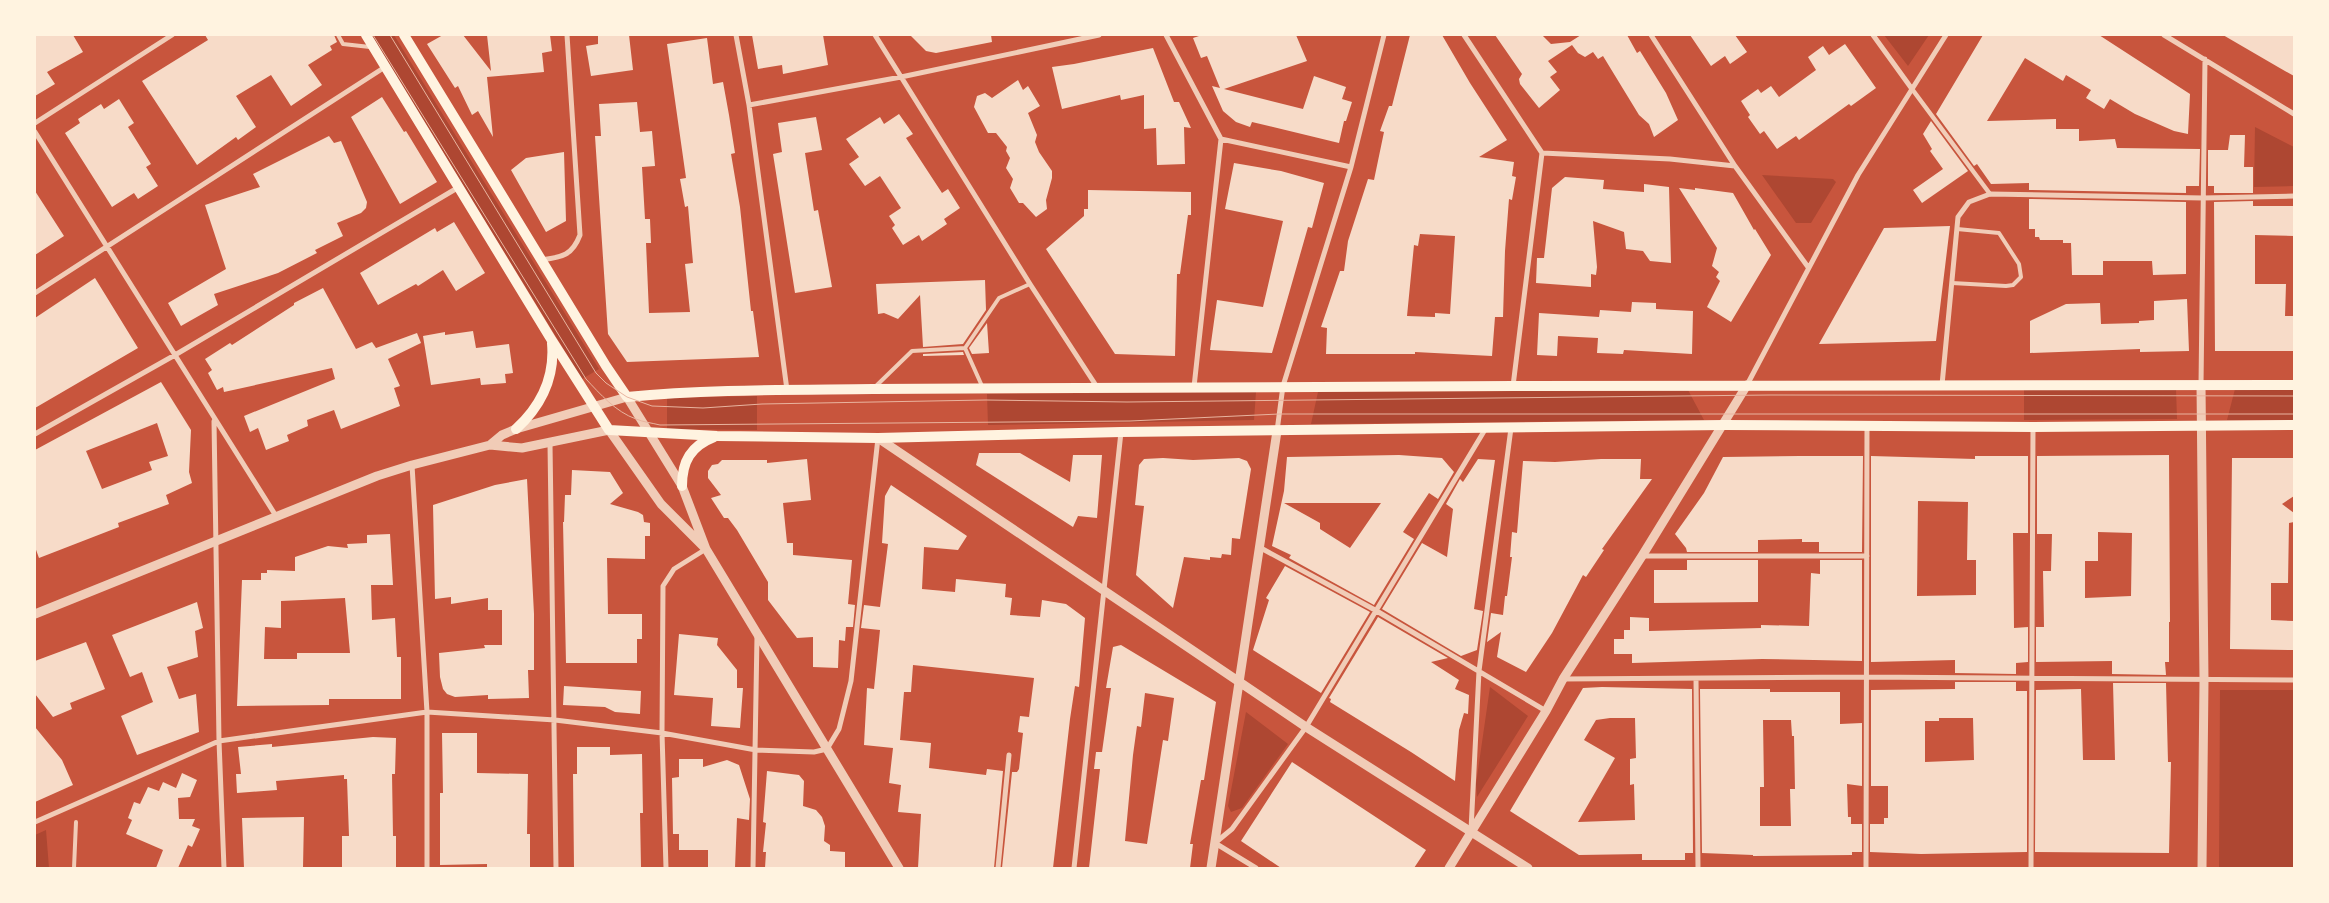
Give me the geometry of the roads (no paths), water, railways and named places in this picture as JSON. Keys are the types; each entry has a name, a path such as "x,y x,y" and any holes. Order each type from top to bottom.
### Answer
{"main road":[{"path":"366,35 609,430 717,436 878,438 1121,432 1724,425 2033,427 2294,425"},
{"path":"404,35 606,366 627,397 659,394 787,390 983,388 2294,385"},
{"path":"516,429 534,409 547,385 553,361 552,339"},
{"path":"682,486 682,470 690,454 704,441 717,436"}],"street":[{"path":"35,122 172,35"},
{"path":"541,260 563,256 575,247 580,235 567,35"},
{"path":"736,35 749,106 787,390"},
{"path":"875,35 1097,388"},
{"path":"749,106 901,77 1098,35"},
{"path":"1166,35 1221,139 1194,387"},
{"path":"1211,868 1283,386 1351,167 1384,35"},
{"path":"1464,35 1542,153 1513,386"},
{"path":"1651,35 1736,166 1808,267"},
{"path":"1873,35 1990,194"},
{"path":"1449,868 1546,711 1563,679 1724,425 1747,386 1858,175 1946,35"},
{"path":"2164,35 2294,114"},
{"path":"2202,868 2204,680 2201,385 2205,59"},
{"path":"35,293 385,66"},
{"path":"35,132 276,516"},
{"path":"1221,139 1351,167"},
{"path":"1542,153 1670,159 1736,166"},
{"path":"35,434 175,355 459,188"},
{"path":"1942,385 1958,218 1970,202 1990,194 2203,198 2294,196"},
{"path":"490,445 502,435 516,429 627,397 682,486 706,549 899,868"},
{"path":"214,419 219,741 224,868"},
{"path":"1866,868 1867,425"},
{"path":"2031,868 2033,427"},
{"path":"1215,843 1232,829 1306,727 1486,428"},
{"path":"1471,832 1479,670 1511,428"},
{"path":"35,614 276,516 412,465 490,445 522,448 550,444 609,430 661,504 706,549"},
{"path":"1074,868 1121,432"},
{"path":"35,822 219,741 427,712 555,720 662,733 756,750 814,752 827,749 840,729 851,681 878,438 1306,727 1528,868"},
{"path":"550,444 556,868"},
{"path":"412,465 427,712 427,868"},
{"path":"1260,547 1375,610 1546,711"},
{"path":"666,868 662,733 663,586 674,569 706,549"},
{"path":"1642,556 1867,556"},
{"path":"753,868 757,632"},
{"path":"1563,679 1866,677 2294,680"},
{"path":"1696,679 1698,868"},
{"path":"998,868 1009,755"},
{"path":"1215,843 1256,868"}],"lane":[{"path":"338,35 343,44 374,47"},
{"path":"1952,283 2006,286 2018,282 2021,270 1999,232 1957,229"},
{"path":"965,348 999,298 1030,284"},
{"path":"965,348 983,388"},
{"path":"873,389 912,351 965,348"},
{"path":"74,868 76,822"}],"tram line":[{"path":"373,35 586,379 622,412 639,420 660,425 1130,421 1279,414 2294,414"},
{"path":"390,35 596,373 606,383 627,397 652,406 703,408 762,404 986,400 1127,402 1770,395 2294,396"}]}
